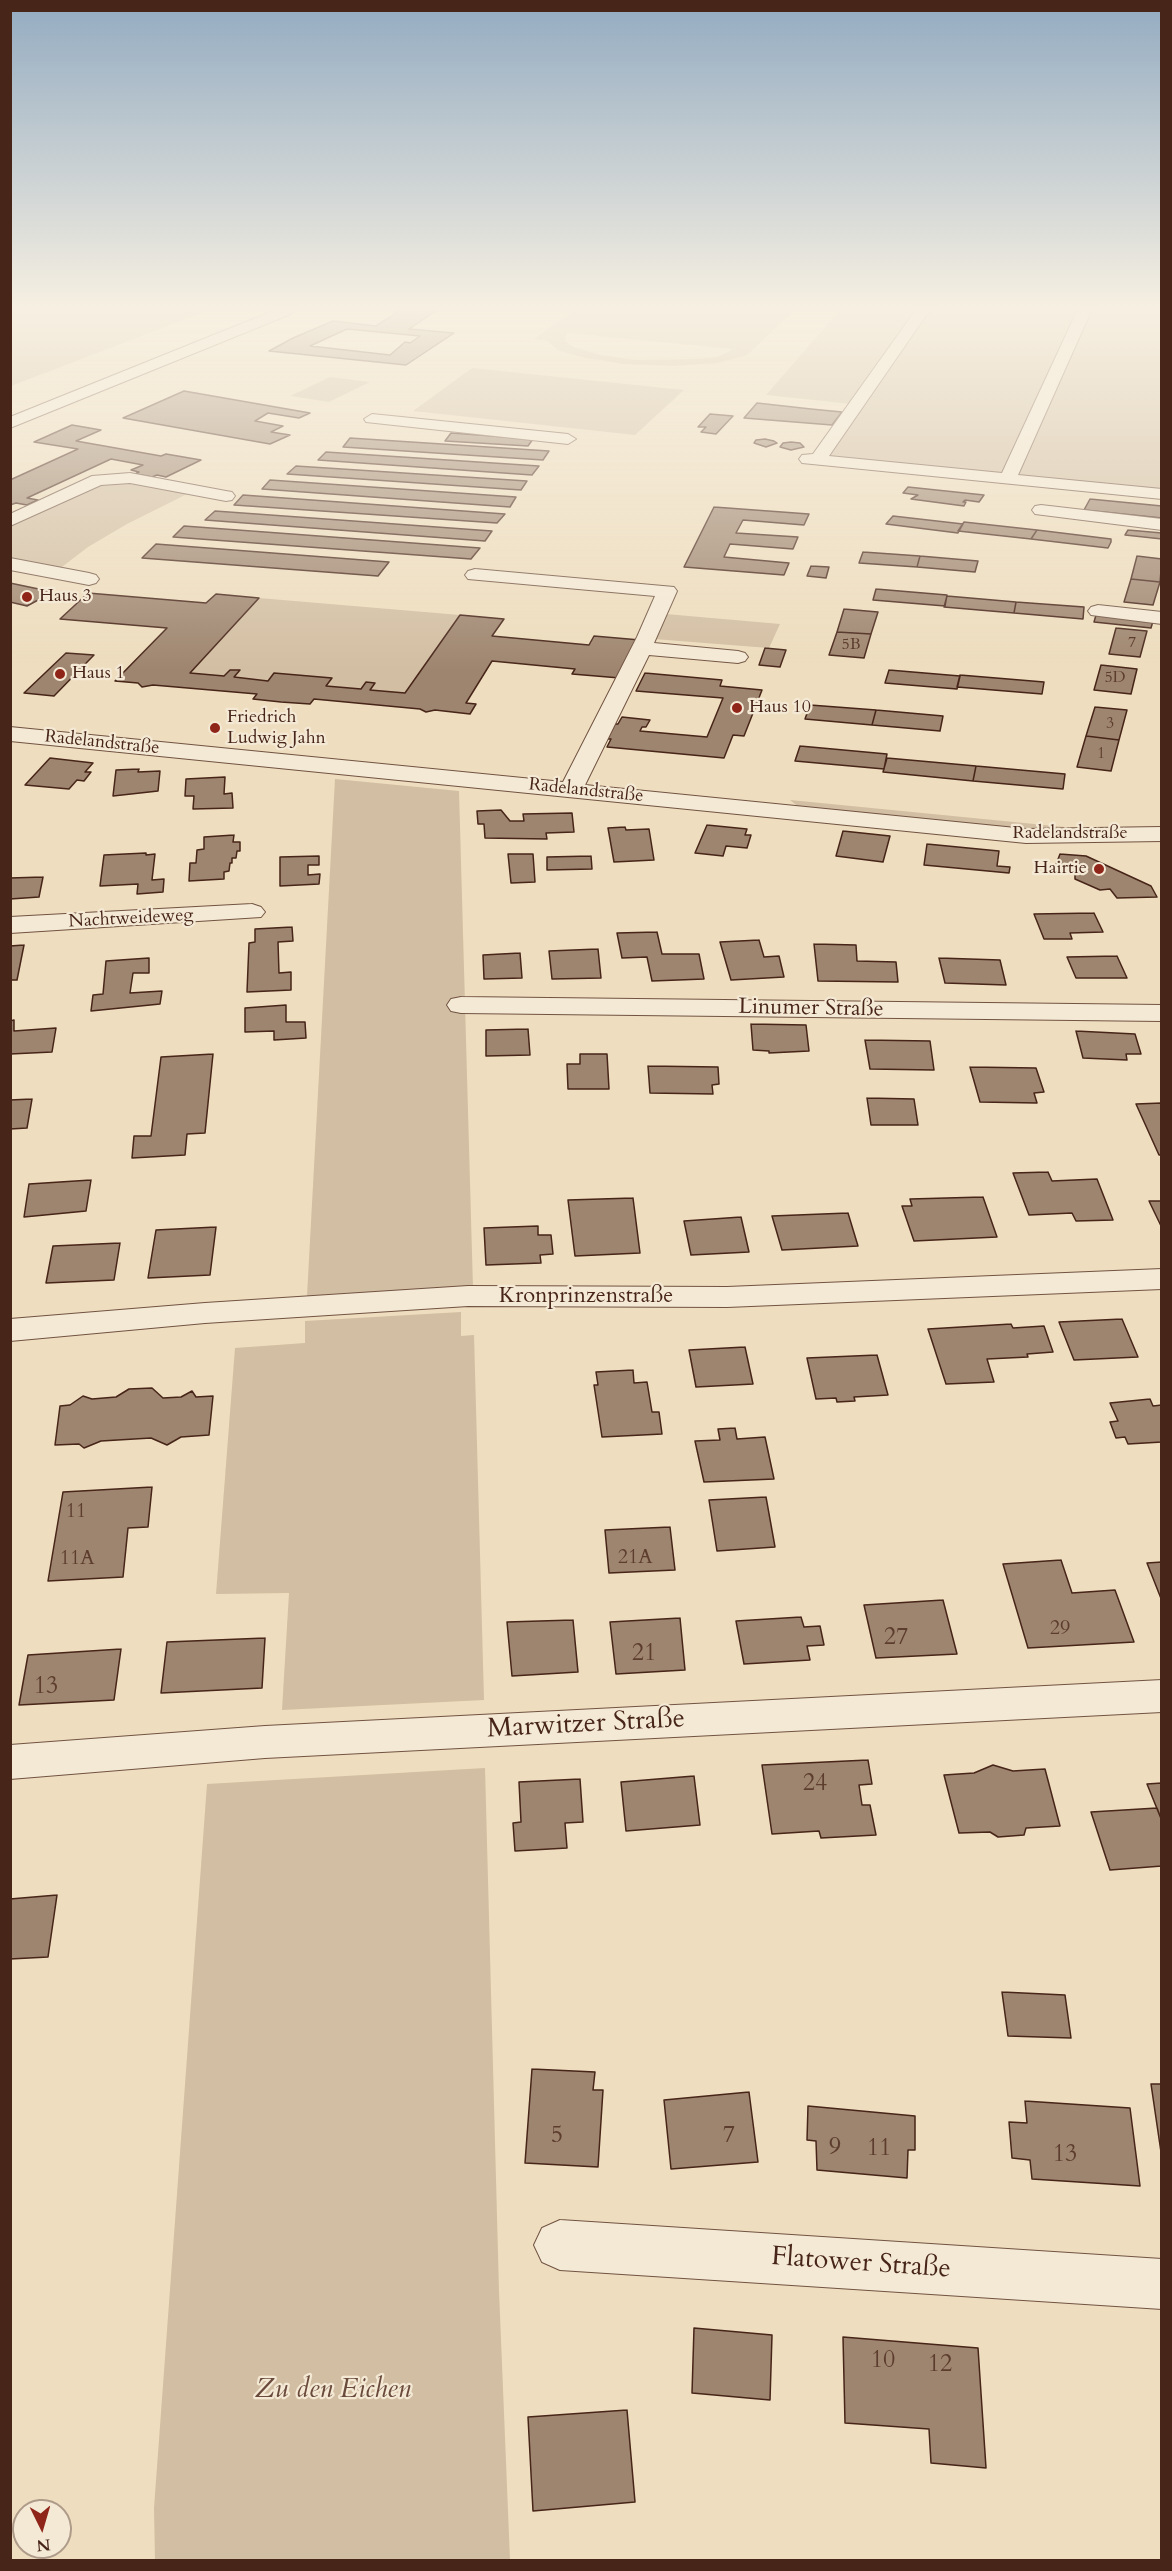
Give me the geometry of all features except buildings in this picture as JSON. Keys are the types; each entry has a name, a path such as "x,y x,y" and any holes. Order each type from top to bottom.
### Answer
{"street":[{"path":"489,431 568,439"},
{"path":"833,431 813,459 1161,494"},
{"path":"1008,478 1029,431"},
{"path":"10,521 98,480 130,478 226,496"},
{"path":"1041,510 1161,525"},
{"path":"10,564 89,579"},
{"path":"571,789 642,648 667,591 470,583 609,606"},
{"path":"635,611 654,621"},
{"path":"1098,611 1161,618"},
{"path":"642,648 738,657"},
{"name":"Radelandstraße","path":"10,734 757,807 844,819 1026,836 1158,841"},
{"name":"Nachtweideweg","path":"10,925 252,912"},
{"name":"Linumer Straße","path":"461,1005 1161,1013"},
{"name":"Kronprinzenstraße","path":"10,1330 225,1312 468,1296 680,1298 848,1294 1161,1279"},
{"name":"Marwitzer Straße","path":"10,1762 265,1742 1161,1696"},
{"name":"Flatower Straße","path":"560,2245 1161,2284"}],"green space":[{"path":"598,431 639,431 635,435"},
{"path":"843,431 1161,431 1161,491 826,456"},
{"path":"121,481 189,493 127,524 88,547 58,570 11,560 11,526 91,488 104,483"},
{"path":"259,598 460,615 405,693 326,686 275,673 268,681 234,677 239,671 230,670 224,676 190,673"},
{"path":"666,614 780,624 769,648 654,639"},
{"path":"335,779 459,791 473,1289 307,1296"},
{"path":"790,800 1085,829 1024,830 800,808"},
{"path":"461,1312 461,1336 474,1335 484,1700 282,1710 289,1593 216,1594 235,1348 305,1343 305,1321"},
{"name":"Zu den Eichen","path":"485,1768 499,2291 510,2560 155,2560 154,2508 207,1784"}],"place":[{"name":"Haus 3","path":"27,597"},
{"name":"Haus 1","path":"60,674"},
{"name":"Haus 10","path":"737,708"},
{"name":"Friedrich Ludwig Jahn","path":"215,728"},
{"name":"Hairtie","path":"1099,869"}]}
